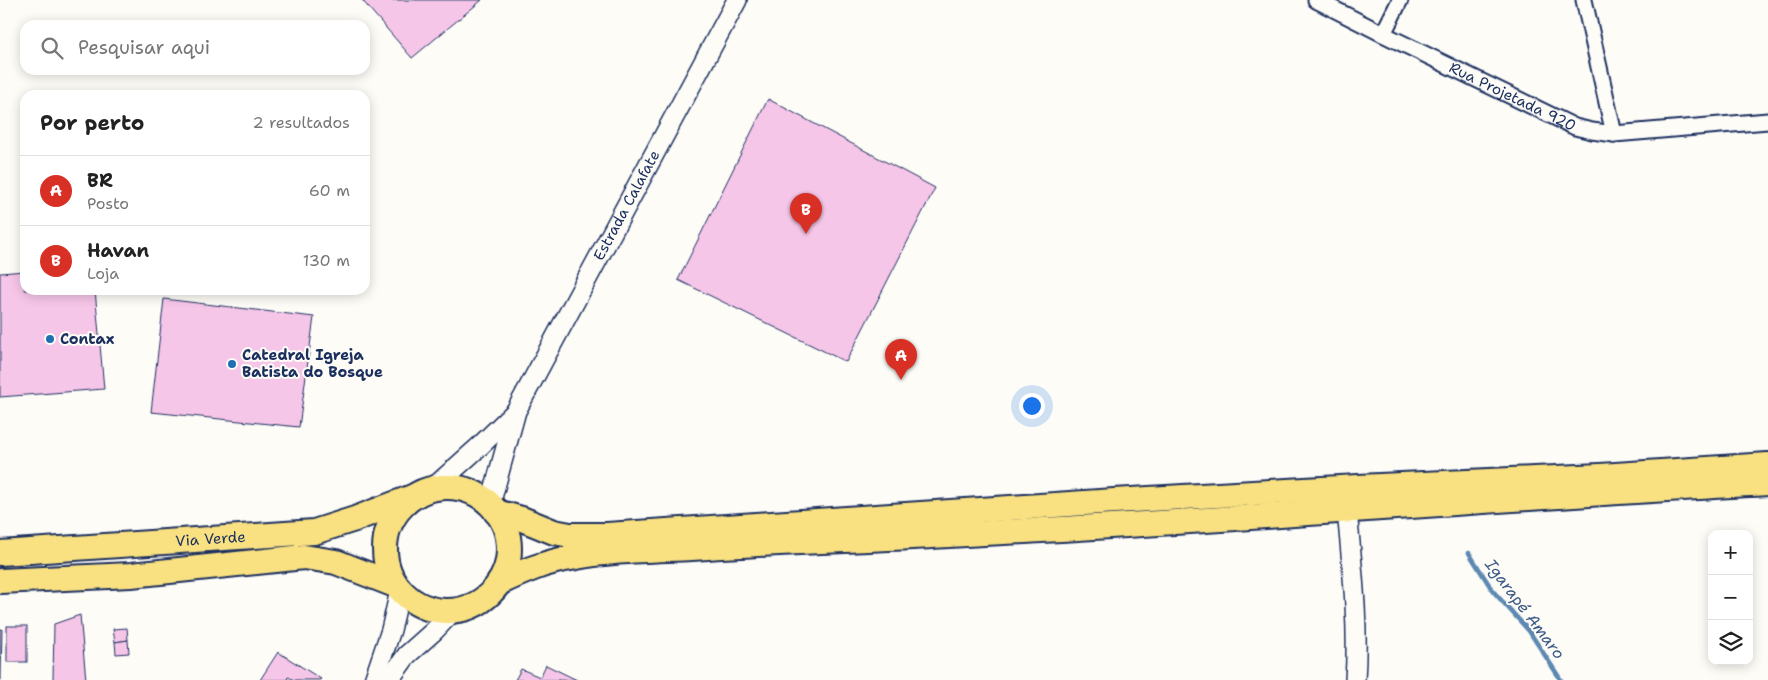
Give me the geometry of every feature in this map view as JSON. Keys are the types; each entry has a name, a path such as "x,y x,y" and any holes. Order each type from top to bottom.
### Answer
{"main road":[{"path":"499,583 519,573 610,544 1114,501 1600,476 1768,464"},
{"path":"493,508 505,528 509,547 506,566 499,583 486,597 470,607 452,612 433,610 415,603 398,588 387,566 384,546 389,526 400,509 423,492 447,487 463,489 477,496 493,508 554,532 610,544 730,545 1186,522 1594,493 1768,483"},
{"name":"Via Verde","path":"0,553 314,532 355,519 423,492"},
{"name":"Via Verde","path":"0,581 131,575 304,557 336,562 398,588"}],"street":[{"name":"Estrada Calafate","path":"493,508 516,411 738,0"},
{"name":"Rua Projetada 920","path":"1316,0 1575,128 1614,134 1768,121"},
{"path":"1383,34 1400,0"},
{"path":"1584,0 1614,134"},
{"name":"Estrada Calafate","path":"423,492 480,446 516,411"},
{"path":"1347,510 1356,604 1357,647 1355,680"},
{"path":"374,680 391,630 398,588"},
{"path":"389,680 407,655 452,612"}],"building":[{"path":"362,0 482,0 412,58"},
{"path":"768,99 935,188 846,362 678,280"},
{"name":"Contax","path":"20,271 20,295 95,295 104,389 0,397 0,273"},
{"name":"Catedral Igreja Batista do Bosque","path":"164,299 314,317 299,427 151,412"},
{"path":"80,615 86,680 53,680 54,624"},
{"path":"7,626 27,626 27,662 7,662"},
{"path":"127,628 128,640 115,642 113,629"},
{"path":"0,629 2,629 1,680 0,680"},
{"path":"128,640 129,653 116,654 115,642"},
{"path":"278,652 321,679 294,680 288,677 287,680 260,680"},
{"path":"546,665 577,680 515,680 521,669 540,677"}],"waterway":[{"name":"Igarapé Amaro","path":"1469,553 1493,591 1529,631 1561,680"}],"place":[{"name":"Havan","path":"806,234"},
{"name":"Contax","path":"50,339"},
{"name":"Catedral Igreja Batista do Bosque","path":"232,364"},
{"name":"BR","path":"901,380"}]}
